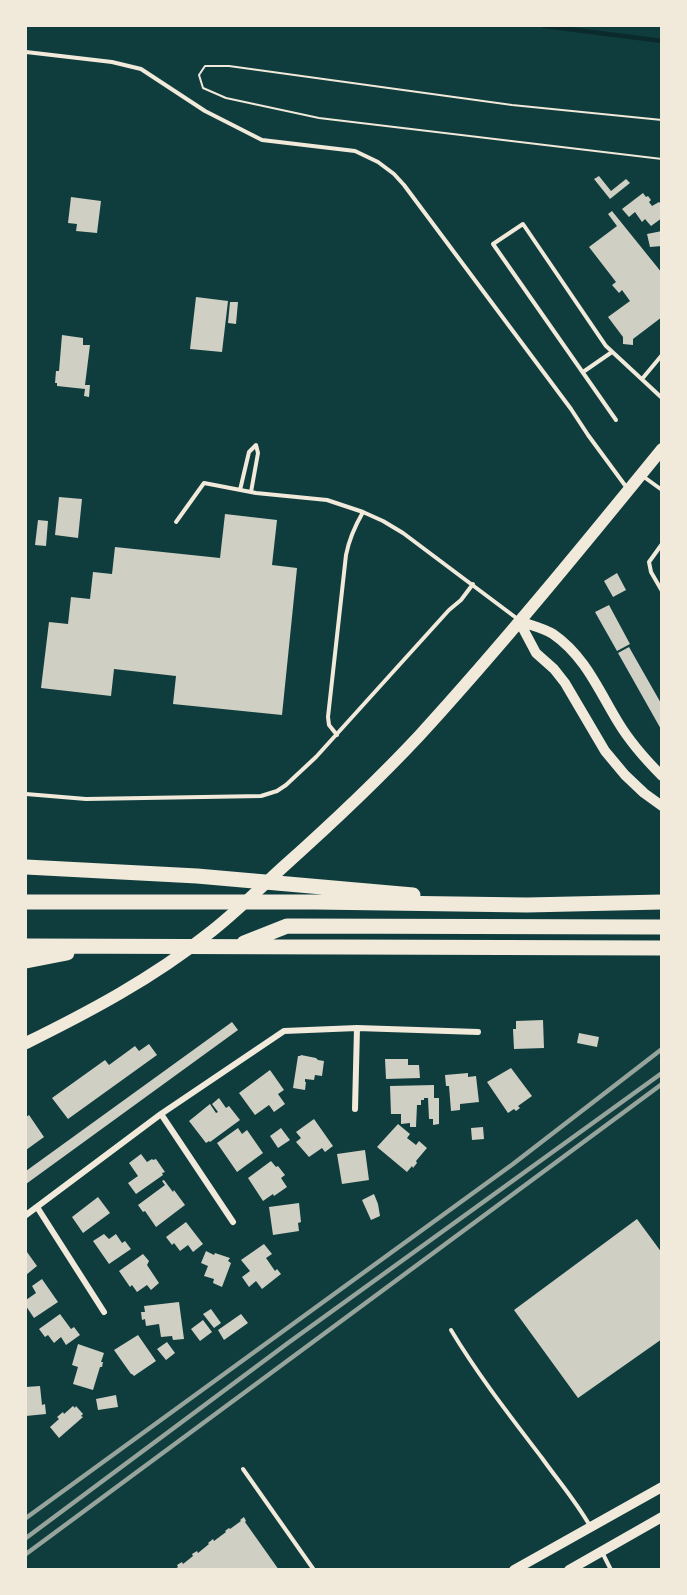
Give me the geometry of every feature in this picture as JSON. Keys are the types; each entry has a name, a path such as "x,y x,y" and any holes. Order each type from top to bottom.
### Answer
{"highway":[{"path":"26,867 196,876 527,905"},
{"path":"26,903 315,902 527,905 662,902"},
{"path":"235,947 287,926 662,927"},
{"path":"26,946 662,948"},
{"path":"26,961 103,947"}],"main road":[{"path":"26,1043 103,1004 163,966 214,929 368,789 417,738 519,621 662,449"}],"street":[{"path":"519,621 552,633 573,650 587,668 630,740 662,776"},
{"path":"519,621 536,653 554,669 565,683 605,751 625,775 662,806"},
{"path":"355,1109 357,1028"},
{"path":"26,1215 161,1114 284,1031 357,1028 478,1032"},
{"path":"161,1114 233,1222"},
{"path":"37,1207 104,1312"},
{"path":"514,1569 662,1487"},
{"path":"569,1569 662,1517"}],"lane":[{"path":"26,52 112,62 141,69 205,111 262,140 355,151 378,162 404,185 571,409 628,490"},
{"path":"616,420 493,244 523,224 606,346 662,398"},
{"path":"583,372 612,352"},
{"path":"642,380 662,355"},
{"path":"240,490 249,452 256,445 258,453 251,492"},
{"path":"641,474 662,490"},
{"path":"176,522 204,483 251,492 327,500 363,512 403,532 519,621"},
{"path":"337,735 329,725 328,717 345,566 349,542 363,512"},
{"path":"662,544 649,562 651,572 662,591"},
{"path":"26,794 97,799 261,796 277,791 337,735 473,584"},
{"path":"451,1330 475,1368 543,1461 568,1491 590,1527"},
{"path":"243,1469 314,1569"},
{"path":"601,1551 611,1569"}],"path":[{"path":"662,120 512,105 229,66 205,66 199,75 203,88 226,98 319,118 662,159"}],"building":[{"path":"599,176 611,191 626,179 630,183 610,199 594,179"},
{"path":"643,193 651,200 649,202 652,206 659,202 662,205 662,218 651,226 645,219 642,222 635,212 629,217 622,209"},
{"path":"71,197 101,201 97,233 76,231 77,224 68,223"},
{"path":"612,211 662,273 662,317 633,339 633,345 623,344 623,337 608,317 630,301 622,290 619,293 612,285 616,282 589,247 617,226 608,214"},
{"path":"662,231 662,246 650,247 647,234"},
{"path":"196,297 228,301 222,352 190,349"},
{"path":"230,302 238,302 236,324 228,323"},
{"path":"62,335 83,338 83,345 90,345 85,385 90,385 89,397 84,396 85,389 57,386 55,383 56,371 59,371"},
{"path":"59,497 82,499 78,538 55,535"},
{"path":"225,514 277,520 272,565 297,568 282,715 173,704 176,676 114,669 111,696 41,688 49,622 68,624 71,597 90,599 93,572 112,574 115,547 220,558"},
{"path":"38,520 48,521 46,546 35,545"},
{"path":"617,573 626,590 613,597 604,581"},
{"path":"609,605 630,644 617,651 595,612"},
{"path":"629,647 662,705 662,731 618,653"},
{"path":"543,1020 544,1048 514,1049 513,1029 516,1029 516,1021"},
{"path":"232,1022 238,1030 26,1184 26,1171"},
{"path":"579,1033 599,1037 597,1047 577,1043"},
{"path":"149,1044 157,1055 68,1119 52,1098 105,1060 109,1065 135,1046 139,1051"},
{"path":"298,1056 324,1061 322,1076 315,1075 314,1080 305,1079 305,1090 293,1088"},
{"path":"385,1059 408,1059 408,1065 419,1065 420,1078 386,1079"},
{"path":"511,1068 532,1096 518,1106 520,1108 516,1111 514,1109 508,1113 487,1082"},
{"path":"270,1070 284,1090 278,1094 285,1104 274,1112 269,1105 255,1115 239,1093"},
{"path":"468,1073 468,1077 476,1076 479,1102 460,1104 460,1110 451,1111 449,1086 446,1086 445,1075"},
{"path":"434,1085 434,1098 439,1098 439,1124 433,1125 433,1119 429,1119 428,1098 421,1100 421,1105 417,1105 416,1127 410,1127 410,1123 401,1124 401,1114 391,1114 390,1086"},
{"path":"219,1098 226,1108 229,1106 240,1120 206,1143 189,1121 210,1104 216,1113 218,1112 212,1104"},
{"path":"29,1115 44,1137 26,1150 26,1117"},
{"path":"314,1119 333,1146 325,1152 322,1148 309,1157 296,1142 301,1138 296,1132"},
{"path":"398,1124 410,1134 407,1138 416,1145 419,1141 427,1148 413,1168 412,1166 407,1172 377,1147"},
{"path":"483,1127 484,1139 472,1140 471,1128"},
{"path":"238,1128 242,1134 247,1130 263,1153 237,1172 217,1143"},
{"path":"281,1128 290,1140 278,1148 270,1136"},
{"path":"365,1150 369,1180 342,1184 337,1154"},
{"path":"141,1154 147,1162 156,1159 165,1172 136,1194 128,1183 138,1176 129,1163"},
{"path":"271,1161 285,1175 281,1178 287,1187 263,1201 248,1178"},
{"path":"164,1180 185,1205 156,1227 138,1205 165,1185 162,1181"},
{"path":"374,1194 380,1216 371,1220 362,1200"},
{"path":"98,1197 110,1213 83,1233 72,1217"},
{"path":"299,1203 301,1222 298,1223 299,1231 273,1235 269,1207"},
{"path":"637,1219 662,1253 662,1339 578,1398 514,1310"},
{"path":"186,1222 203,1244 193,1252 188,1245 180,1251 166,1237"},
{"path":"104,1234 109,1239 116,1234 122,1243 125,1241 131,1249 109,1264 93,1241"},
{"path":"264,1244 272,1254 266,1258 275,1271 277,1269 281,1274 262,1289 256,1281 249,1287 242,1277 250,1271 241,1260"},
{"path":"206,1251 230,1258 228,1261 231,1263 222,1287 213,1283 214,1279 204,1276 208,1266 201,1263"},
{"path":"26,1253 37,1266 26,1275"},
{"path":"143,1254 149,1261 147,1265 159,1283 151,1290 147,1285 137,1292 132,1285 130,1287 119,1271"},
{"path":"42,1279 58,1302 34,1318 26,1306 26,1300 36,1293 32,1286"},
{"path":"179,1302 184,1339 173,1340 172,1336 161,1337 159,1324 146,1326 145,1319 142,1320 141,1312 145,1312 144,1306"},
{"path":"211,1309 221,1323 214,1328 203,1314"},
{"path":"60,1314 71,1329 74,1327 80,1335 66,1345 61,1337 54,1343 39,1329"},
{"path":"241,1314 248,1323 224,1340 218,1330"},
{"path":"203,1320 212,1332 200,1341 191,1329"},
{"path":"138,1335 156,1361 134,1376 114,1350"},
{"path":"167,1342 175,1353 166,1360 157,1349"},
{"path":"78,1344 104,1353 102,1367 100,1367 93,1390 73,1384 78,1367 72,1365"},
{"path":"40,1386 42,1405 45,1404 46,1414 26,1416 26,1387"},
{"path":"116,1395 118,1407 98,1410 96,1399"},
{"path":"73,1406 75,1408 76,1406 83,1417 59,1438 50,1427 59,1419 57,1417"},
{"path":"244,1517 245,1522 279,1570 174,1570 178,1567 177,1565 182,1562 183,1564 193,1556 192,1554 197,1551 198,1553"}],"waterway":[{"path":"544,26 662,41"}],"railway":[{"path":"26,1518 513,1164 662,1049"},
{"path":"26,1538 288,1343 662,1073"},
{"path":"26,1554 662,1084"}]}
